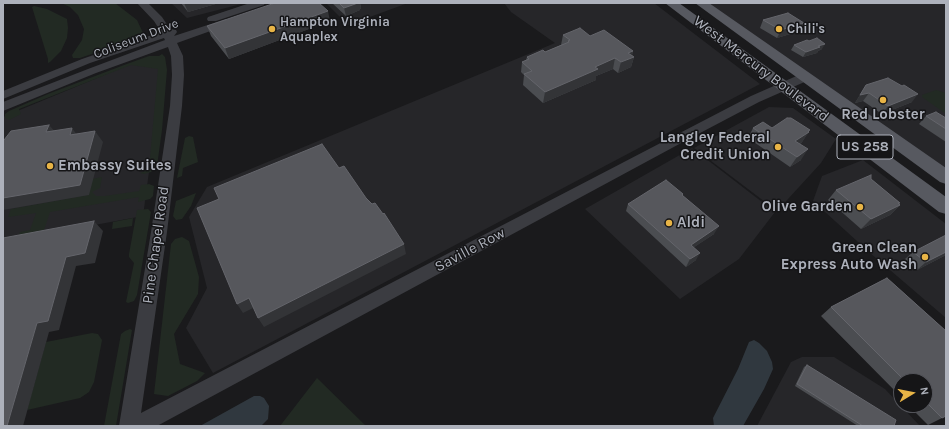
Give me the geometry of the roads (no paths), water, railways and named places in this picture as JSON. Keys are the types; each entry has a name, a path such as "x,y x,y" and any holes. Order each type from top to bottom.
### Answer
{"main road":[{"name":"West Mercury Boulevard","path":"672,3 946,207"},
{"name":"West Mercury Boulevard","path":"701,3 946,177"}],"street":[{"name":"Pine Chapel Road","path":"129,426 176,106 178,69 177,56 170,38 158,19 142,3"},
{"name":"Coliseum Drive","path":"3,107 170,38 264,5"},
{"name":"Coliseum Drive","path":"3,95 86,61 170,38"},
{"name":"Saville Row","path":"137,426 678,139 805,77"}],"place":[{"name":"Hampton Virginia Aquaplex","path":"272,29"},
{"name":"Chili's","path":"779,29"},
{"name":"Red Lobster","path":"883,100"},
{"name":"Langley Federal Credit Union","path":"778,147"},
{"name":"Embassy Suites","path":"50,166"},
{"name":"Olive Garden","path":"860,207"},
{"name":"Aldi","path":"669,223"},
{"name":"Green Clean Express Auto Wash","path":"925,257"}]}
